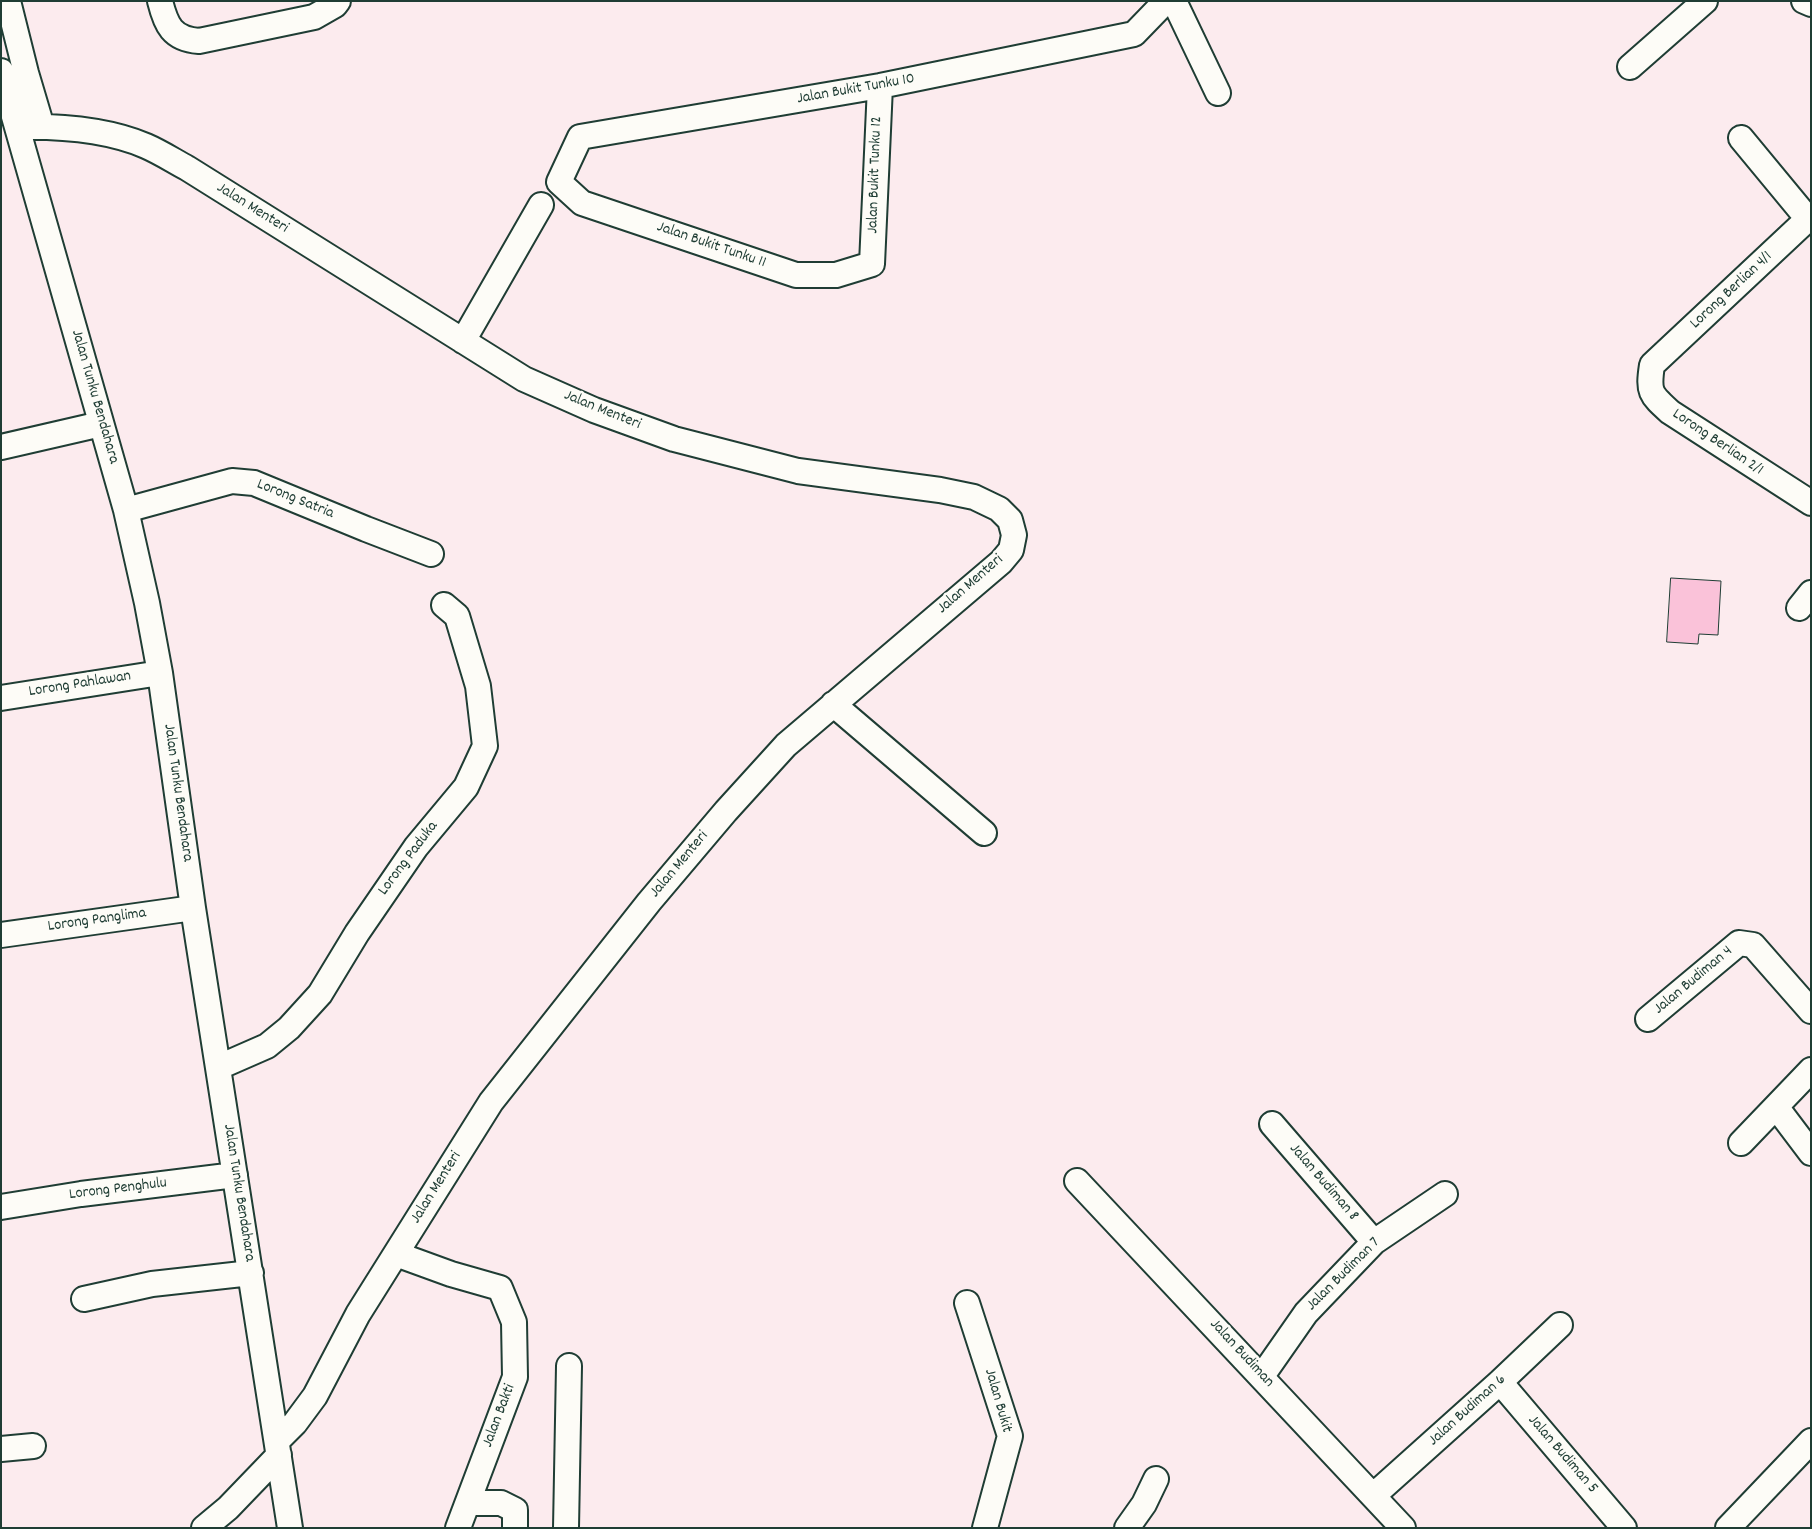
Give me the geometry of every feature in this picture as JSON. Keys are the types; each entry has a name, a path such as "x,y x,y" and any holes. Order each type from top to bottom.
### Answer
{"street":[{"path":"8,1 42,126"},
{"path":"160,1 163,13 172,30 186,40 199,41 314,17 336,5 338,1"},
{"name":"Jalan Bukit Tunku 10","path":"559,182 580,137 880,86 1134,34 1166,1"},
{"path":"1174,1 1218,93"},
{"path":"1630,67 1706,1"},
{"path":"1804,1 1811,4"},
{"name":"Jalan Tunku Bendahara","path":"3,86 17,127 126,510 147,603 160,673 194,908 290,1528"},
{"name":"Jalan Bukit Tunku 12","path":"872,264 880,86"},
{"name":"Jalan Menteri","path":"17,127 42,126 65,128 120,136 148,146 187,168 524,379 594,410 674,439 798,471 940,490 974,497 999,510 1010,520 1014,535 1011,550 1001,562 786,745 726,811 649,902 490,1102 358,1314 315,1396 278,1448 228,1508 204,1528"},
{"path":"1741,138 1809,217"},
{"name":"Jalan Bukit Tunku 11","path":"559,182 582,203 796,275 836,275 872,264"},
{"path":"463,342 541,205"},
{"name":"Lorong Berlian 4/1","path":"1652,365 1809,217"},
{"name":"Lorong Berlian 2/1","path":"1652,365 1650,381 1652,396 1670,412 1811,503"},
{"path":"1,447 101,424"},
{"name":"Lorong Satria","path":"126,510 232,481 254,483 431,554"},
{"name":"Lorong Paduka","path":"220,1067 267,1046 289,1028 320,994 357,933 416,847 466,787 485,746 478,686 458,616 444,605"},
{"name":"Lorong Pahlawan","path":"1,698 160,673"},
{"path":"833,704 984,833"},
{"name":"Lorong Panglima","path":"1,935 194,908"},
{"name":"Jalan Budiman 4","path":"1648,1019 1739,943 1753,944 1811,1011"},
{"path":"1741,1144 1811,1070"},
{"path":"1777,1108 1811,1153"},
{"name":"Jalan Budiman 8","path":"1272,1124 1374,1242"},
{"name":"Lorong Penghulu","path":"1,1207 81,1194 235,1175"},
{"name":"Jalan Budiman","path":"1078,1181 1404,1528"},
{"name":"Jalan Budiman 7","path":"1262,1376 1306,1313 1374,1242 1445,1194"},
{"name":"Jalan Bakti","path":"396,1254 451,1274 500,1288 514,1322 515,1377 458,1528"},
{"path":"84,1299 152,1284 251,1273"},
{"name":"Jalan Bukit","path":"968,1304 1010,1436 985,1528"},
{"name":"Jalan Budiman 6","path":"1374,1495 1500,1382 1560,1325"},
{"path":"566,1528 569,1366"},
{"name":"Jalan Budiman 5","path":"1500,1382 1624,1528"},
{"path":"1728,1528 1811,1441"},
{"path":"1,1449 33,1446"},
{"path":"1127,1528 1144,1504 1156,1479"},
{"path":"468,1503 501,1503 515,1510 515,1528"}],"building":[{"path":"1671,578 1721,581 1718,635 1699,634 1698,644 1667,642"}]}
